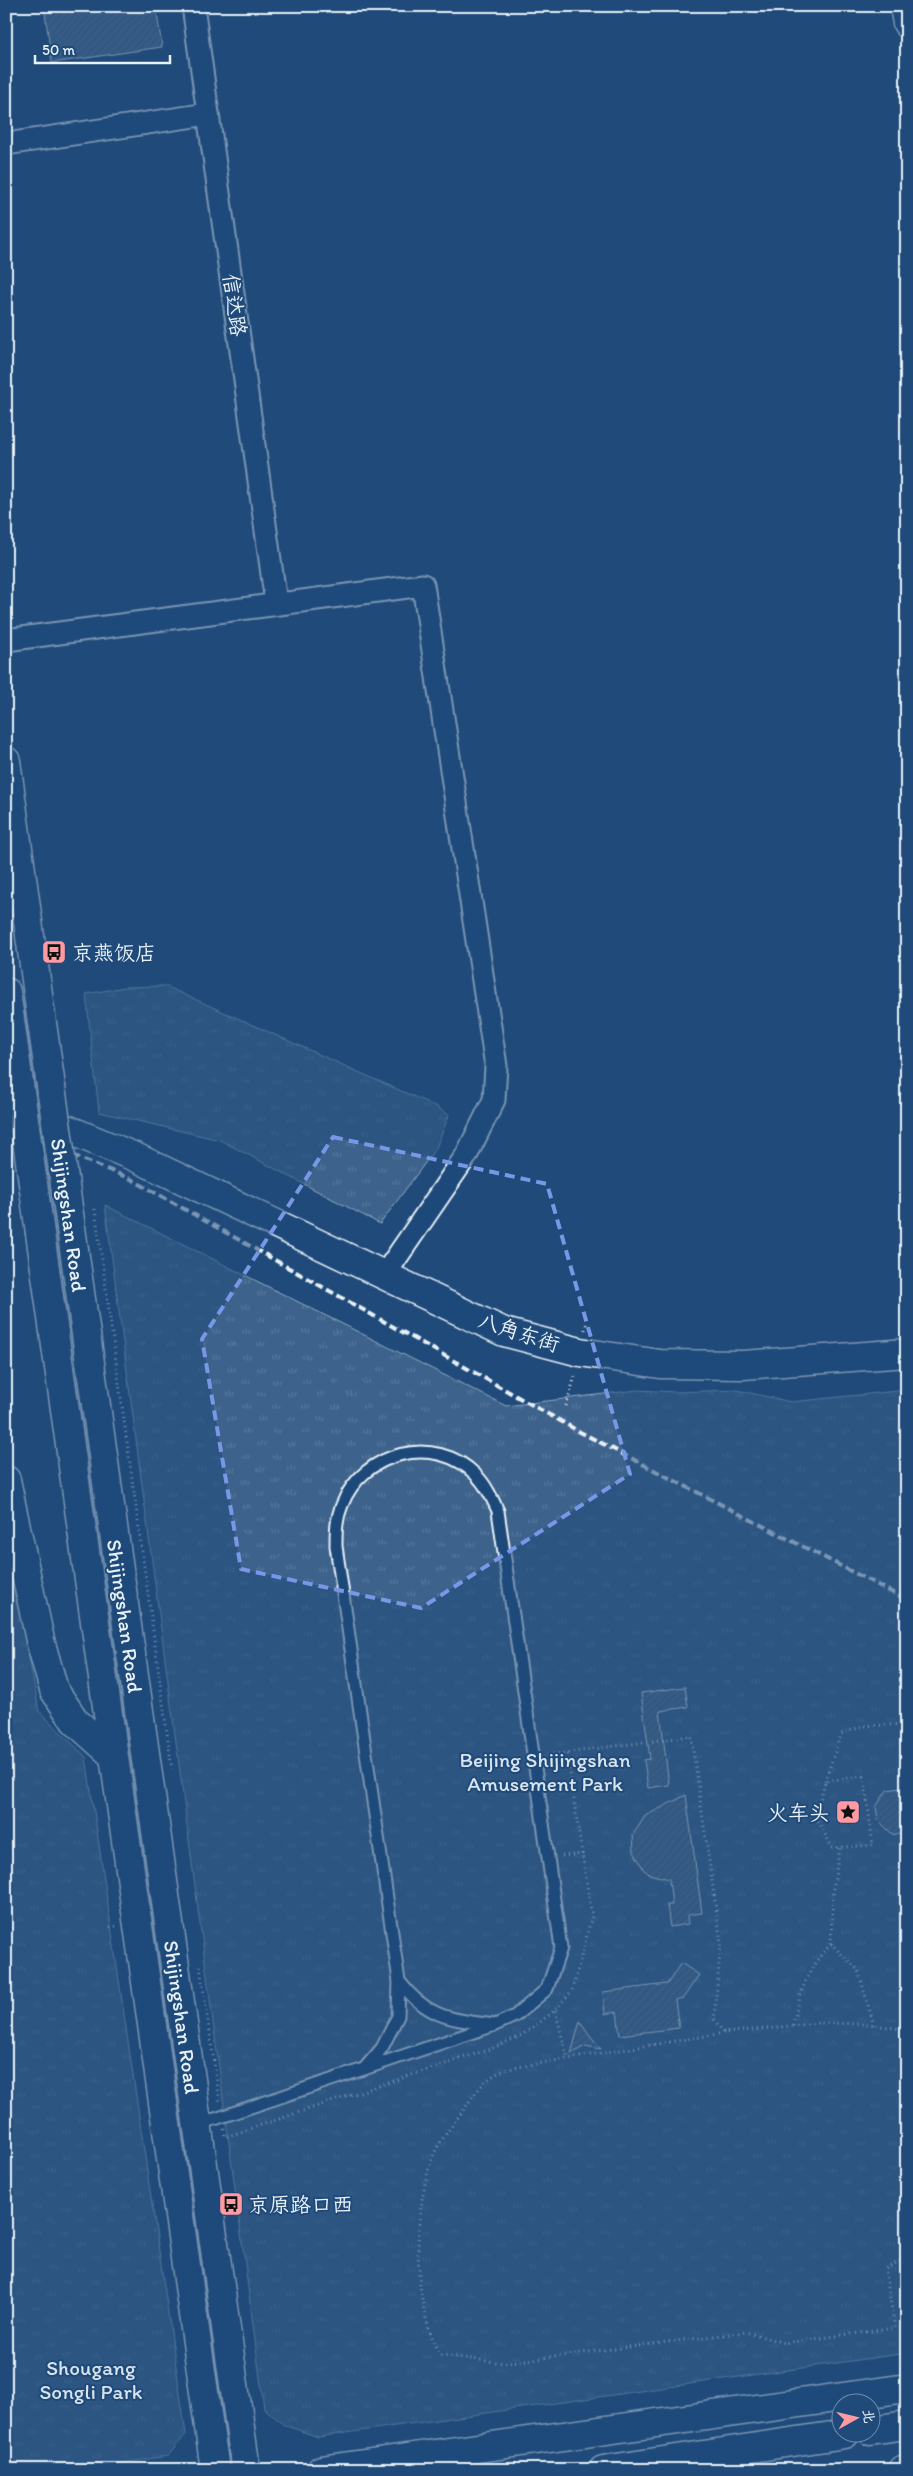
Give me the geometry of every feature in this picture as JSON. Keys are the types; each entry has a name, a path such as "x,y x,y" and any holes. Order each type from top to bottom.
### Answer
{"main road":[{"path":"904,6 907,23"},
{"name":"Shijingshan Road","path":"6,761 246,2470"},
{"name":"Shijingshan Road","path":"8,1002 215,2470"},
{"name":"八角东街","path":"6,1104 135,1157 504,1332 580,1352 660,1364 743,1366 907,1353"},
{"name":"八角东街","path":"135,1157 199,1168 392,1264 503,1315 583,1339 688,1352 758,1352 907,1338"},
{"path":"743,1366 776,1382 907,1371"},
{"path":"6,1480 40,1640 54,1690 75,1720 113,1755"},
{"path":"321,2470 907,2388"},
{"path":"880,2429 907,2425"},
{"path":"603,2470 830,2436"},
{"path":"902,2470 907,2469"}],"street":[{"name":"信达路","path":"193,6 276,603"},
{"path":"6,144 208,114"},
{"path":"6,640 423,585 496,1066 494,1100 466,1156 392,1264"}],"lane":[{"path":"197,2125 364,2069 495,2025 515,2016 547,1989 557,1963 561,1948 498,1511 490,1493 475,1474 453,1459 428,1452 400,1453 377,1463 353,1486 342,1504 336,1524 336,1546 399,1981 398,2016 382,2048 364,2069"},
{"path":"399,1981 413,1999 435,2013 458,2021 495,2025"}],"path":[{"path":"95,1209 173,1778"},
{"path":"566,1406 577,1372"},
{"path":"825,1781 864,1776 873,1845 832,1848 816,1816 825,1781 840,1734 863,1726 907,1724"},
{"path":"534,1757 691,1736 721,1943 714,2019 724,2033"},
{"path":"224,2128 225,2137 496,2047 522,2035 555,2010 572,1991 592,1916 567,1752"},
{"path":"793,2025 802,1987 815,1960 831,1944 833,1889 840,1848"},
{"path":"548,1858 582,1854"},
{"path":"831,1944 858,1970 874,2025"},
{"path":"199,1963 221,2108"},
{"path":"555,2010 568,2058"},
{"path":"907,2030 874,2025 818,2023 793,2025 724,2033 568,2058 497,2073 477,2090 433,2155 419,2214 420,2276 425,2318 431,2338 441,2355 503,2363 746,2332 784,2343 895,2328 886,2269 907,2257"}],"highlighted area":[{"path":"333,1137 547,1184 630,1474 421,1608 241,1569 202,1339"}],"green space":[{"path":"165,986 435,1106 449,1115 436,1148 380,1224 220,1140 99,1112 86,994 125,987"},
{"name":"Beijing Shijingshan Amusement Park","path":"105,1205 506,1406 637,1390 675,1392 737,1390 791,1402 907,1390 907,2353 318,2437 284,2425 264,2408"},
{"name":"Shougang Songli Park","path":"6,1535 39,1711 86,1757 186,2434 168,2456 75,2470 6,2470"}],"building":[{"path":"44,6 156,6 162,47 52,63"},
{"path":"685,1687 688,1707 660,1711 669,1785 648,1788 644,1760 650,1759 641,1693"},
{"path":"907,1787 907,1835 892,1834 878,1820 876,1807 887,1790"},
{"path":"686,1795 702,1913 687,1915 688,1924 670,1927 667,1905 672,1905 669,1879 649,1874 644,1870 634,1852 633,1835 645,1816"},
{"path":"681,1963 699,1975 683,1998 675,2000 679,2028 620,2035 617,2012 605,2014 603,1992 667,1984"},
{"path":"580,2021 601,2049 585,2046 571,2054"}],"railway":[{"path":"6,1128 131,1179 580,1432 907,1600"}],"place":[{"name":"京燕饭店","path":"54,952"},
{"name":"火车头","path":"848,1812"},
{"name":"京原路口西","path":"231,2204"}]}
